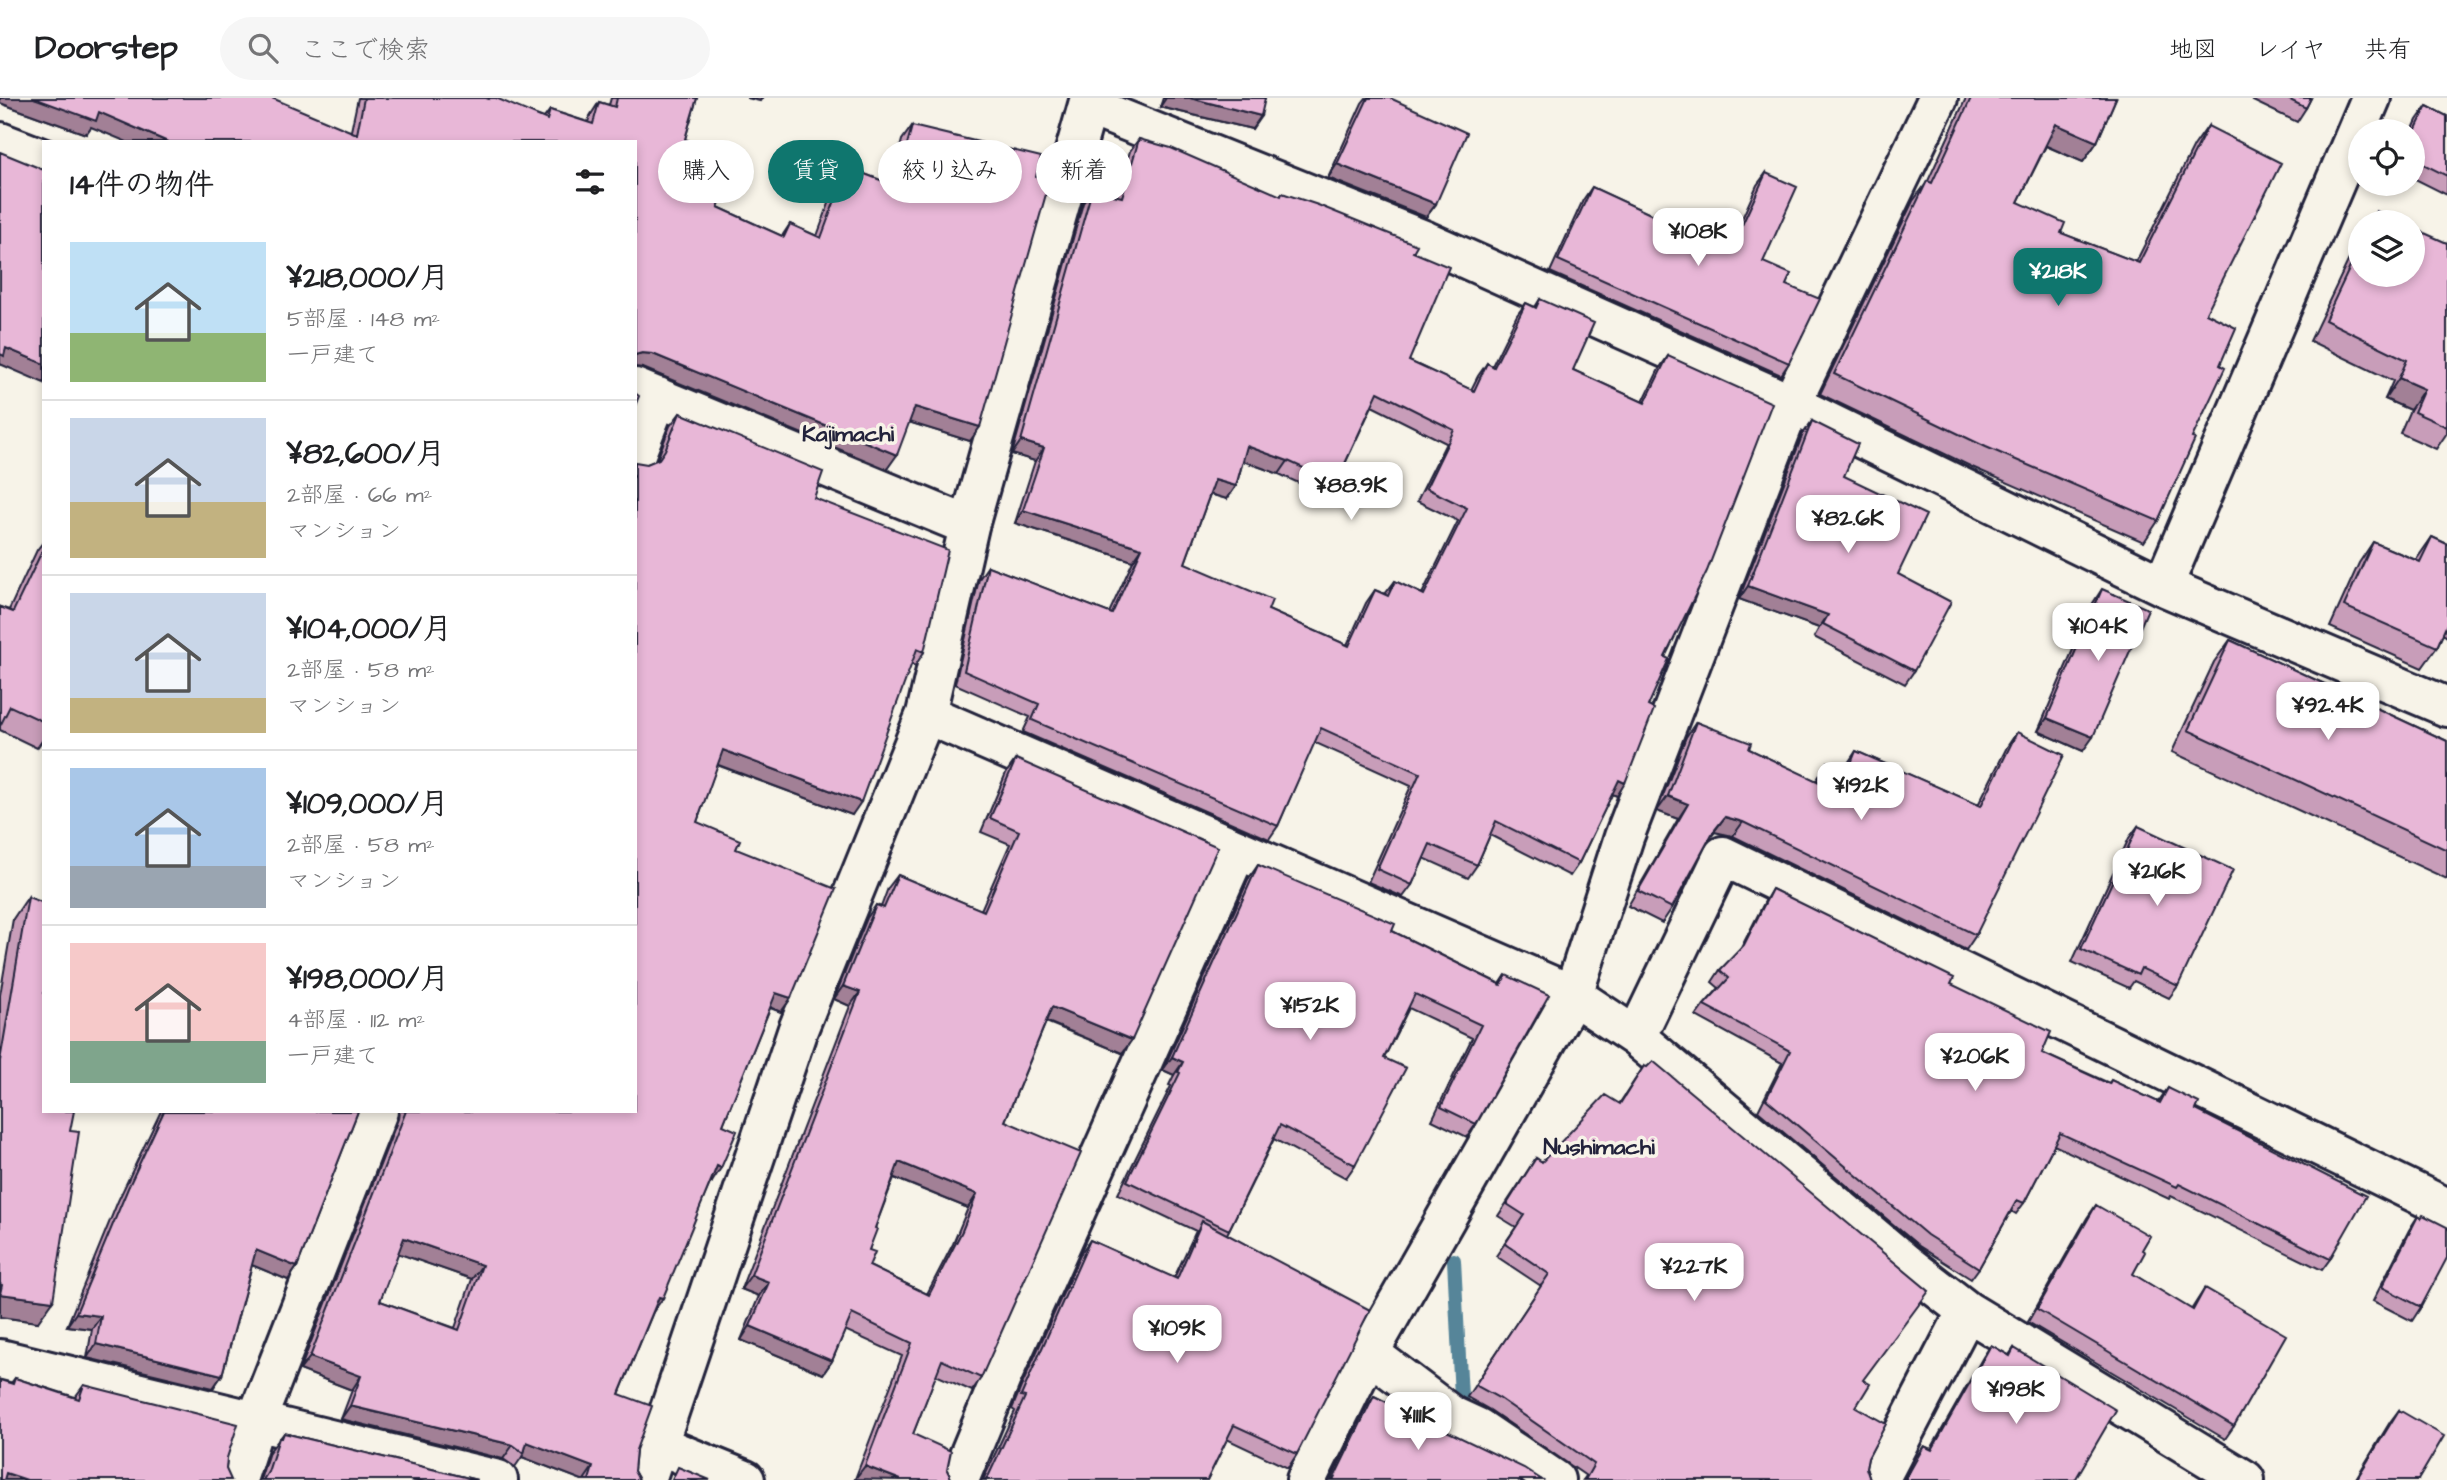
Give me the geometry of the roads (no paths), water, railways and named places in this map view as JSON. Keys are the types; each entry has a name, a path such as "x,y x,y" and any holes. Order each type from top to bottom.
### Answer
{"street":[{"path":"1306,1480 1369,1353 1573,995 1624,837 1791,404 1938,98"},
{"path":"2163,586 2371,98"},
{"path":"745,1480 652,1462 797,1032 926,714 969,526 1089,102 1426,241 1791,404 2163,586 2447,707"},
{"path":"0,142 42,158"},
{"path":"637,446 647,393 969,526"},
{"path":"926,714 1573,995 1636,1037 1905,1263 1967,1311 2245,1480"},
{"path":"959,1480 1001,1378 1237,851"},
{"path":"1636,1037 1723,856 2447,1208"},
{"path":"237,1480 256,1421 377,1113"},
{"path":"1879,1480 1967,1311"},
{"path":"1369,1353 1465,1422 1555,1480"},
{"path":"0,1359 498,1480"}],"waterway":[{"path":"1454,1260 1462,1416"}],"district":[{"name":"Kajimachi","path":"848,434"},
{"name":"Nushimachi","path":"1599,1147"}]}
